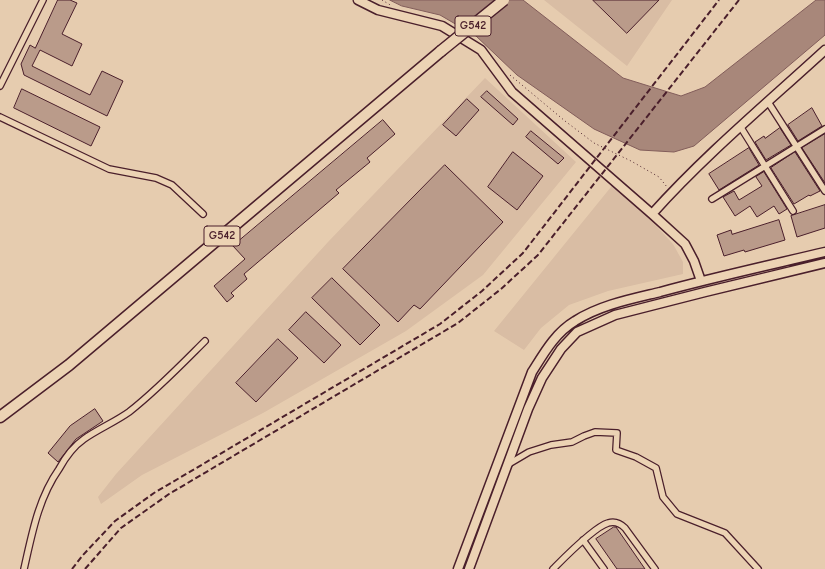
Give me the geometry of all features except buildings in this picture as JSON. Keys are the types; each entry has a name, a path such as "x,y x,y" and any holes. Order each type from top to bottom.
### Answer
{"highway":[{"name":"G542","path":"0,416 69,365 441,51 504,0"}],"main road":[{"path":"358,0 378,10 442,26 481,50 512,92 685,244 694,261 700,281"},
{"path":"652,214 671,192 740,126 825,50"},
{"path":"458,569 532,372 545,351 557,336 573,322 590,312 617,303 700,281 825,252"},
{"path":"469,569 528,409 542,378 561,349 577,332 615,315 825,263"}],"street":[{"path":"0,86 43,0"},
{"path":"768,102 825,191"},
{"path":"0,117 109,169 156,178 172,185 203,214"},
{"path":"740,126 793,211"},
{"path":"712,199 825,129"},
{"path":"24,569 40,504 52,480 67,458 83,439 128,413 160,386 205,341"},
{"path":"507,465 529,452 551,445 572,442 595,432 616,433 616,450 636,457 656,468 663,497 677,514 725,533 758,569"},
{"path":"553,569 583,540 606,523 613,522 620,524 625,528 655,569"},
{"path":"583,540 604,569"}],"path":[{"path":"508,74 594,143 659,177 671,192"}],"shaded area":[{"path":"390,0 523,0 623,78 681,96 705,87 816,0 825,0 825,35 694,146 674,152 640,150 594,129 517,75 476,36 440,15 402,6"},
{"path":"544,0 672,0 627,66"},
{"path":"485,78 576,162 483,275 406,331 263,413 142,475 101,504 98,497 116,474 328,242"},
{"path":"615,182 673,244 683,262 683,274 608,291 569,305 541,328 524,350 494,331"}],"railway":[{"path":"72,569 115,521 154,493 440,324 482,291 523,253 719,0"},
{"path":"85,569 121,528 169,494 458,323 501,289 538,255 739,0"}]}
